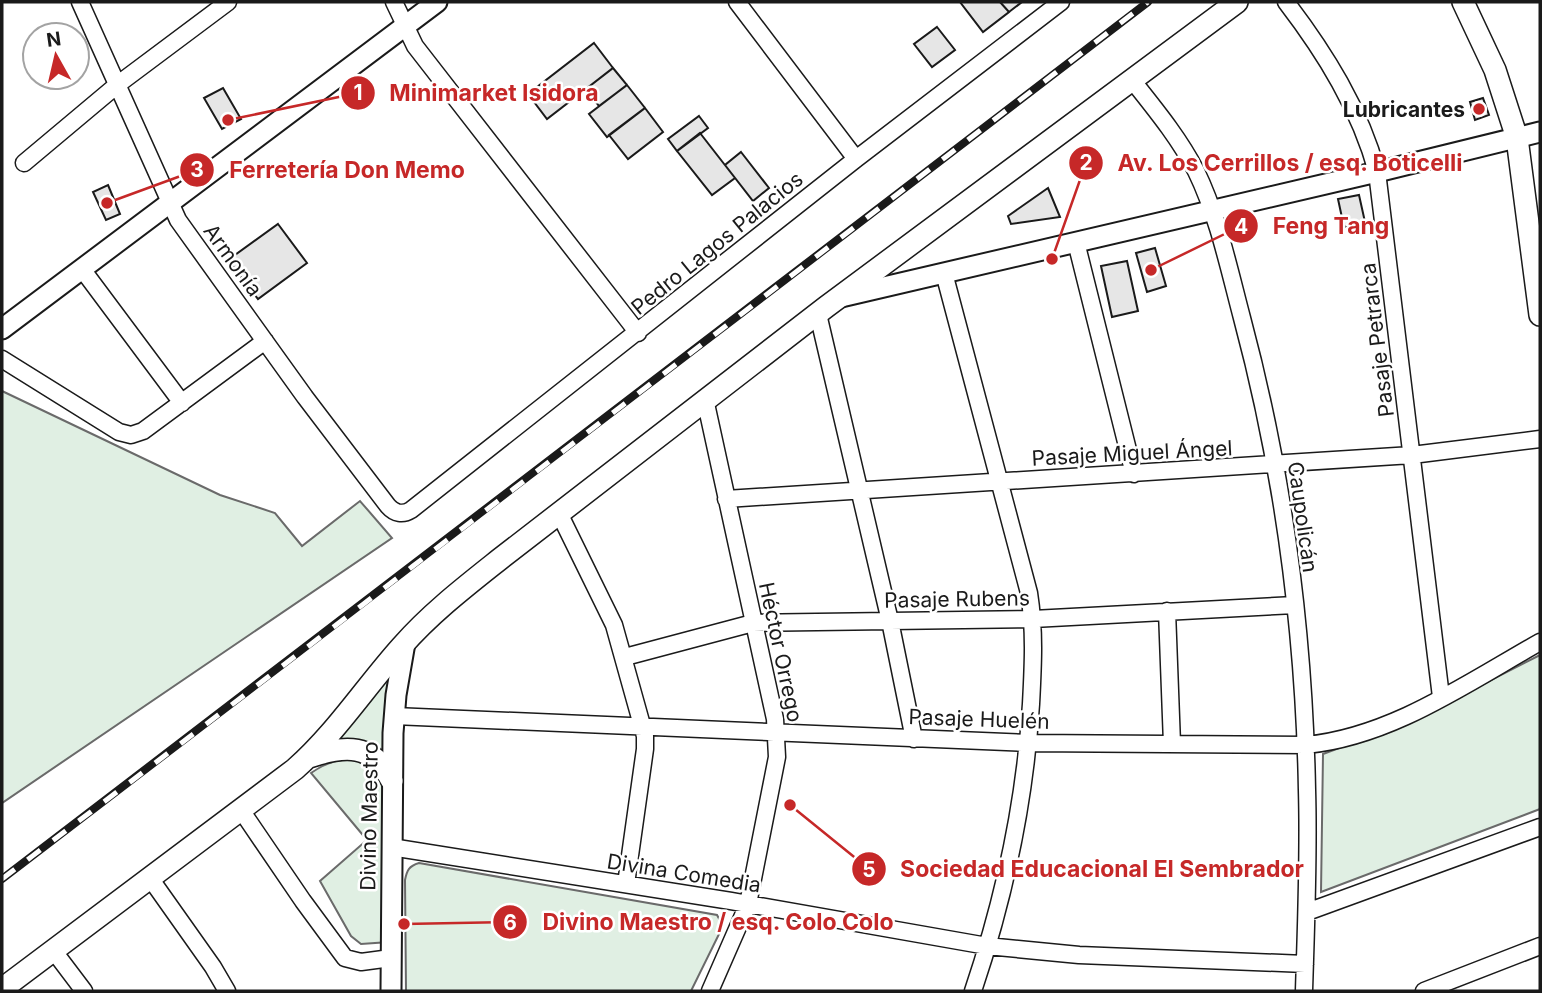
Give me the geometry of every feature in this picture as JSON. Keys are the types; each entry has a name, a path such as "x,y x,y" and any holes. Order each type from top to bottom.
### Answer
{"main road":[{"path":"2,989 307,758 405,643 450,599 705,399 1237,2"},
{"path":"1463,2 1495,70 1517,138 1540,315"},
{"path":"307,758 338,748 357,750 375,758 392,782"}],"street":[{"name":"Armonía","path":"80,2 178,220 388,506 398,513"},
{"path":"24,163 117,85 228,2"},
{"path":"394,2 415,46 638,333"},
{"path":"2,329 437,2"},
{"path":"737,2 856,159"},
{"name":"Pedro Lagos Palacios","path":"398,513 411,510 856,159 1061,2"},
{"name":"Pasaje Petrarca","path":"1286,2 1316,43 1345,91 1368,142 1377,172 1441,697"},
{"name":"Caupolicán","path":"1132,80 1182,145 1212,211 1249,341 1275,466 1295,605 1306,745 1307,912 1304,991"},
{"path":"840,298 1540,132"},
{"path":"1076,242 1133,474"},
{"path":"82,269 181,402"},
{"path":"944,273 1029,593 1035,637 1021,802 987,946 973,991"},
{"path":"818,314 890,621 914,739"},
{"path":"2,359 119,432 131,435 143,431 265,341"},
{"name":"Héctor Orrego","path":"705,399 777,732 775,770 748,904 710,991"},
{"name":"Pasaje Miguel Ángel","path":"726,499 1275,466 1412,455 1540,439"},
{"path":"559,513 607,608 625,657 642,726 645,749 626,884"},
{"name":"Pasaje Rubens","path":"625,657 753,623 1033,619 1295,605"},
{"path":"1167,611 1172,744"},
{"name":"Pasaje Huelén","path":"394,716 1028,743 1306,745 1327,743 1366,733 1404,717 1540,642"},
{"name":"Divino Maestro","path":"391,991 394,716 405,643"},
{"path":"241,810 345,958 361,962 391,958"},
{"path":"1307,912 1540,827"},
{"name":"Divina Comedia","path":"391,847 748,904 987,946 1079,955 1305,964"},
{"path":"150,878 227,991"},
{"path":"1423,991 1540,946"},
{"path":"53,950 84,991"}],"green space":[{"path":"2,391 220,495 275,513 302,546 360,501 392,538 2,803"},
{"path":"1540,655 1540,809 1321,892 1323,754 1409,722"},
{"path":"387,675 391,682 385,752 366,743 332,742"},
{"path":"361,758 386,775 389,942 361,944 351,936 320,881 367,840 311,773 335,761"},
{"path":"419,863 717,915 723,926 691,991 406,991 405,880 409,869"}],"building":[{"path":"960,2 1000,2 1009,12 983,32"},
{"path":"1000,2 1022,2 1009,12"},
{"path":"937,27 955,50 932,67 914,44"},
{"path":"594,43 613,68 547,119 528,94"},
{"path":"613,68 627,85 599,106 586,89"},
{"path":"627,85 645,108 607,137 589,114"},
{"path":"223,88 241,119 222,129 204,98"},
{"name":"Lubricantes","path":"1483,98 1489,115 1475,120 1470,102"},
{"path":"645,108 663,132 628,159 609,135"},
{"path":"699,116 708,128 677,151 668,139"},
{"path":"700,133 735,178 712,195 677,151"},
{"path":"741,152 769,188 753,201 725,165"},
{"path":"108,185 120,214 106,220 93,192"},
{"path":"1048,188 1060,217 1011,224 1008,216"},
{"path":"1359,195 1365,222 1344,227 1338,199"},
{"path":"278,224 307,263 258,299 228,260"},
{"path":"1155,248 1166,286 1147,292 1136,253"},
{"path":"1127,261 1138,311 1112,317 1101,266"}],"railway":[{"path":"2,879 1148,2"}],"place":[{"name":"Lubricantes","path":"1479,109"},
{"name":"Minimarket Isidora","path":"228,120"},
{"name":"Ferretería Don Memo","path":"107,203"},
{"name":"Av. Los Cerrillos / esq. Boticelli","path":"1052,259"},
{"name":"Feng Tang","path":"1151,270"},
{"name":"Sociedad Educacional El Sembrador","path":"790,805"},
{"name":"Divino Maestro / esq. Colo Colo","path":"404,924"}]}
